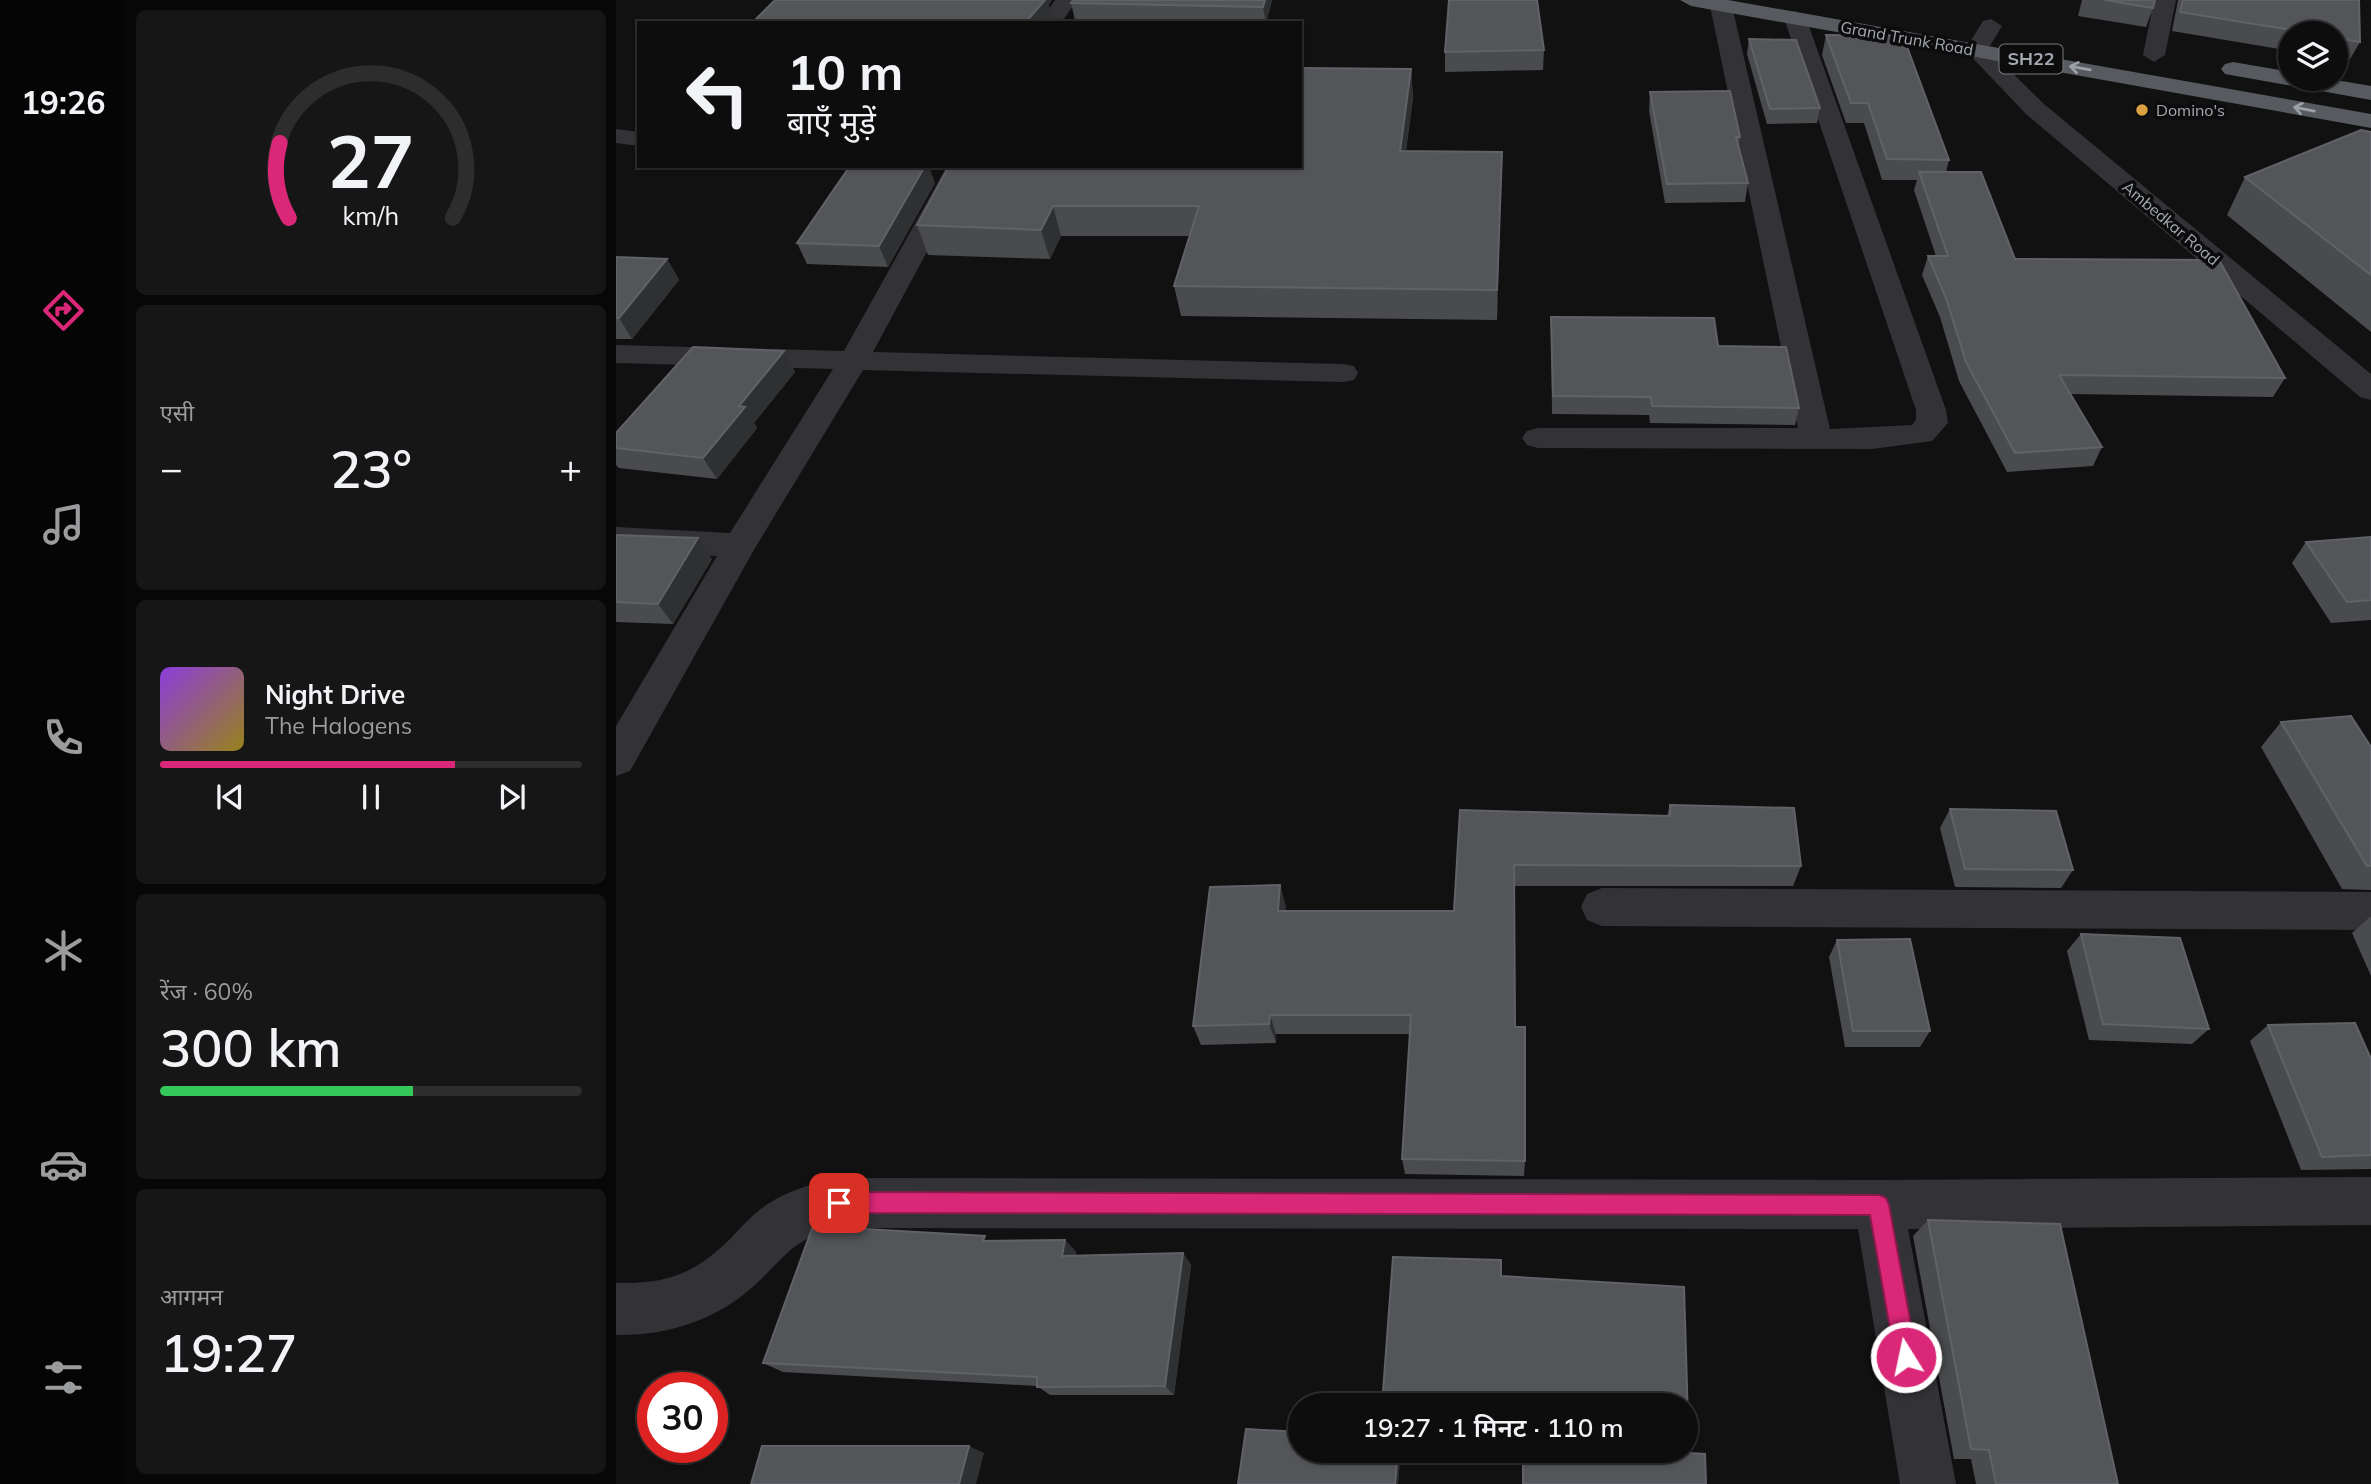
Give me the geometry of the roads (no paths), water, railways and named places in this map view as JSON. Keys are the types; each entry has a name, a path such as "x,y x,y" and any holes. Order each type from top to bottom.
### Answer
{"highway":[{"name":"Grand Trunk Road","path":"1691,0 2371,121"},
{"name":"Grand Trunk Road","path":"1964,21 2018,31"},
{"path":"2127,51 2181,60"},
{"path":"2208,65 2371,93"}],"street":[{"path":"1051,21 1066,0"},
{"path":"2154,55 2165,0"},
{"path":"1721,6 1816,438"},
{"path":"1538,438 1872,439 1921,435 1932,423 1931,410 1795,18"},
{"path":"1976,50 1991,26"},
{"name":"Ambedkar Road","path":"1976,50 2035,109 2371,390"},
{"path":"616,136 637,139"},
{"path":"616,760 740,545 853,361 948,171"},
{"path":"616,354 1343,373"},
{"path":"616,539 740,545"},
{"path":"1602,907 2371,912"},
{"path":"616,1309 646,1310 683,1301 720,1282 780,1222 811,1207 839,1203 1879,1205 2371,1201"},
{"path":"1879,1205 1928,1484"}],"place":[{"name":"Domino's","path":"2142,110"}]}
